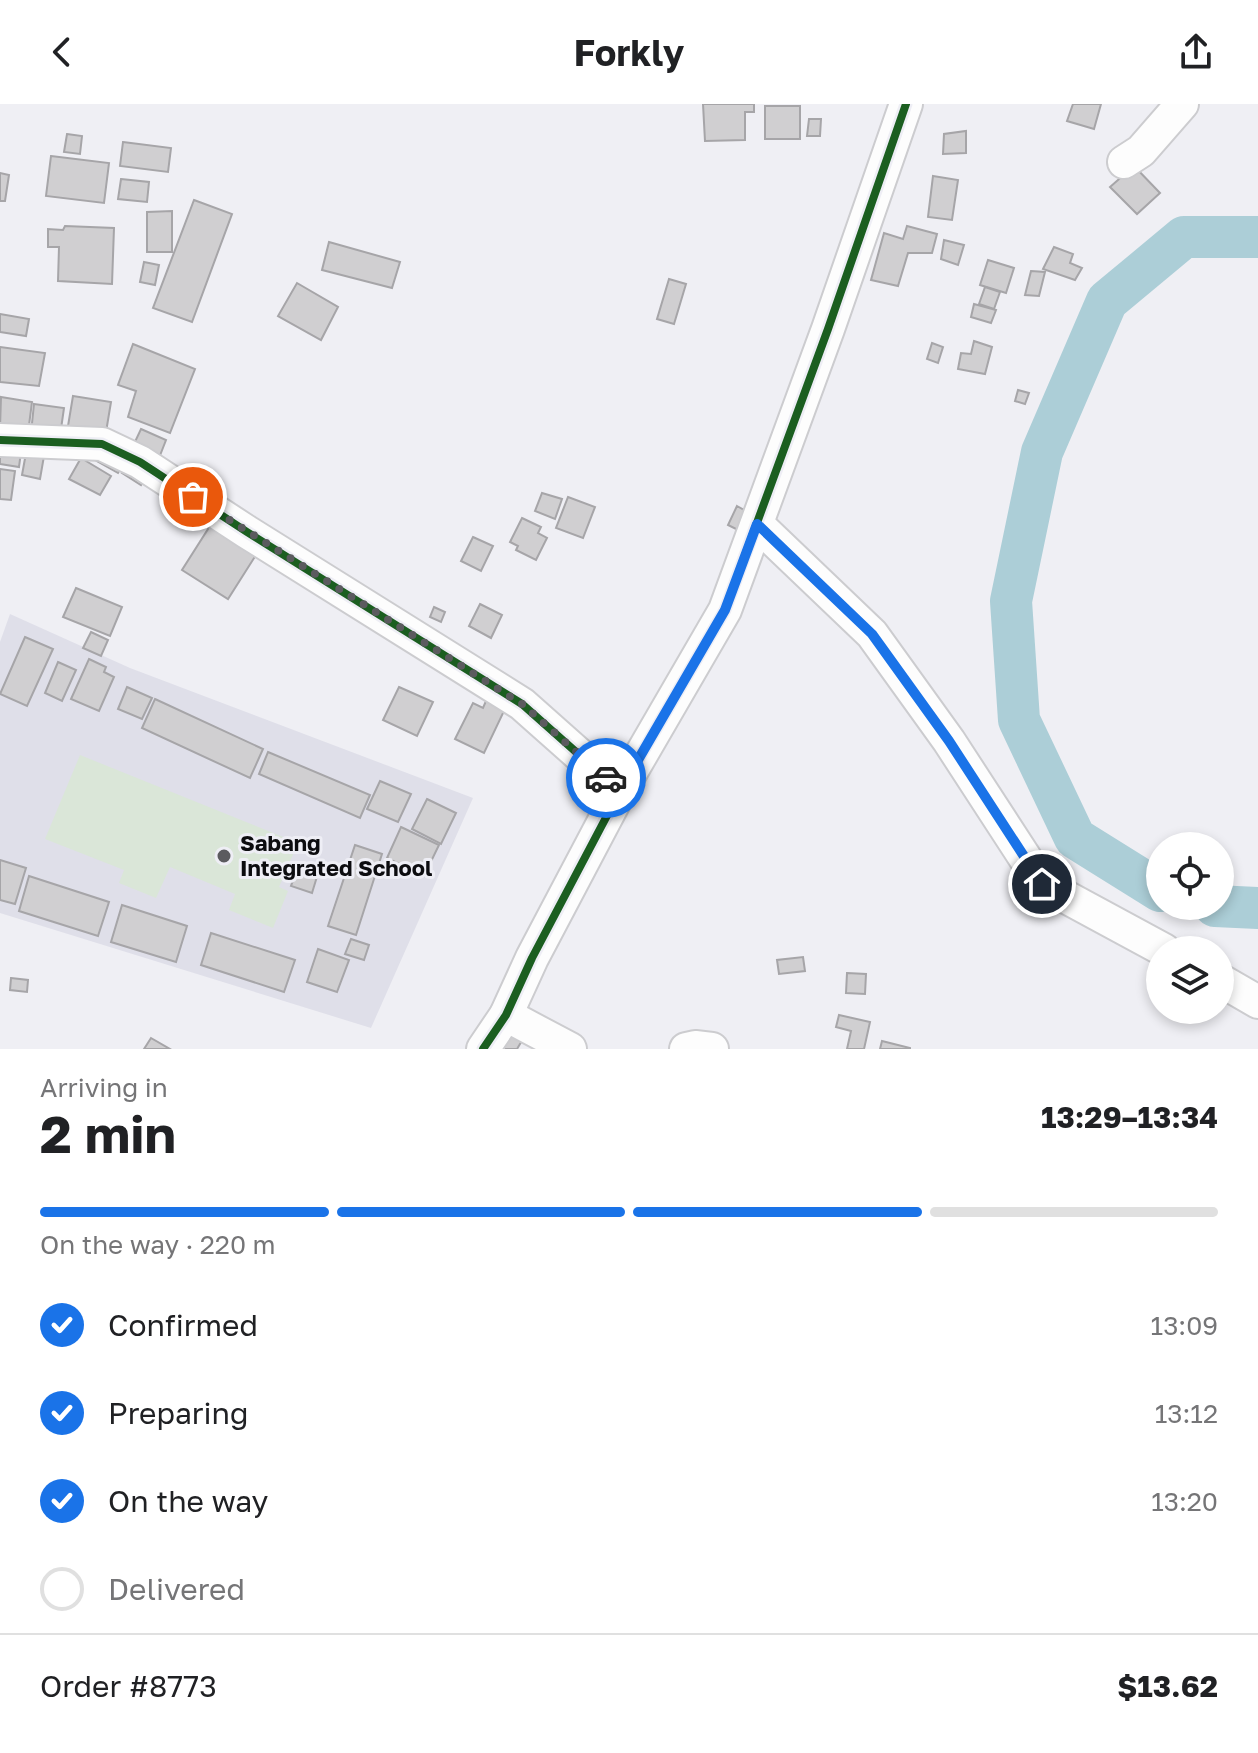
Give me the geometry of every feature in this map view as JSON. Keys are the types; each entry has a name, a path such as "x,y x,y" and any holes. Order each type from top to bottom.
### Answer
{"street":[{"path":"483,1049 506,1015 532,958 620,791 725,610 906,104"},
{"path":"1124,162 1141,151 1182,104"},
{"path":"0,440 102,444 140,462 522,704 620,791"},
{"path":"757,524 872,634 949,741 1042,884 1146,940"},
{"path":"1234,988 1258,1002"},
{"path":"506,1015 570,1049"},
{"path":"686,1049 712,1049"}],"shaded area":[{"name":"Sabang Integrated School","path":"10,614 130,668 473,798 371,1028 0,913 0,642"}],"green space":[{"path":"80,755 298,843 279,887 288,891 273,928 229,910 235,894 170,867 156,898 119,883 124,870 45,839"}],"building":[{"path":"703,104 754,104 754,112 745,112 745,140 705,141"},
{"path":"1073,104 1101,104 1094,129 1067,121"},
{"path":"765,106 800,106 800,139 765,139"},
{"path":"809,119 821,119 820,136 807,136"},
{"path":"966,131 966,153 943,154 944,134"},
{"path":"67,134 82,136 80,154 64,152"},
{"path":"123,142 171,148 168,172 120,166"},
{"path":"51,156 109,163 104,203 46,196"},
{"path":"1134,166 1160,193 1137,214 1110,187"},
{"path":"0,173 9,175 5,201 0,201"},
{"path":"933,176 958,180 952,220 928,217"},
{"path":"121,179 149,182 147,202 118,199"},
{"path":"194,200 232,214 192,322 153,308"},
{"path":"172,211 172,252 147,252 147,212"},
{"path":"65,226 114,228 112,284 58,281 59,247 48,247 48,229 63,230"},
{"path":"907,226 937,234 932,253 908,253 898,286 871,280 884,233 903,239"},
{"path":"944,240 964,245 958,265 941,259"},
{"path":"329,242 400,262 392,288 322,270"},
{"path":"1054,247 1073,254 1070,263 1082,268 1075,280 1043,269"},
{"path":"988,260 1014,268 1006,293 980,285"},
{"path":"144,262 159,265 155,285 140,282"},
{"path":"1031,271 1045,272 1039,296 1025,295"},
{"path":"669,279 686,284 674,324 657,319"},
{"path":"297,283 338,307 321,340 278,316"},
{"path":"985,287 1000,292 994,309 979,304"},
{"path":"974,304 996,310 991,323 971,317"},
{"path":"0,314 29,319 26,336 0,332"},
{"path":"974,341 992,347 985,374 958,369 961,353 971,354"},
{"path":"932,343 943,347 938,363 927,359"},
{"path":"133,344 195,369 170,433 128,417 136,391 118,385"},
{"path":"0,347 45,353 39,386 0,382"},
{"path":"1018,390 1029,393 1025,404 1015,401"},
{"path":"73,396 111,402 105,438 67,432"},
{"path":"1,397 32,402 28,433 0,428"},
{"path":"34,404 64,408 60,436 31,433"},
{"path":"141,429 166,440 159,458 133,446"},
{"path":"0,450 21,452 19,467 0,464"},
{"path":"26,453 44,456 40,479 22,475"},
{"path":"81,458 111,476 100,495 69,479"},
{"path":"93,459 124,462 118,473"},
{"path":"127,465 146,477 141,485 122,473"},
{"path":"0,469 15,471 11,500 0,499"},
{"path":"542,493 562,499 555,519 535,511"},
{"path":"568,497 595,507 583,538 556,528"},
{"path":"737,506 755,516 746,534 728,525"},
{"path":"522,518 541,527 538,533 547,538 536,560 516,550 518,546 510,542"},
{"path":"210,526 256,555 228,599 182,570"},
{"path":"473,537 493,546 481,571 461,561"},
{"path":"76,588 122,607 110,636 63,617"},
{"path":"480,604 502,615 491,638 469,626"},
{"path":"434,607 445,612 441,622 430,617"},
{"path":"91,632 108,640 101,656 83,648"},
{"path":"25,637 53,649 27,706 0,694"},
{"path":"89,659 106,667 104,672 114,677 99,711 71,699"},
{"path":"58,662 76,670 62,701 45,693"},
{"path":"127,687 152,698 142,719 118,709"},
{"path":"399,687 433,702 417,736 383,720"},
{"path":"155,699 263,749 250,778 142,728"},
{"path":"486,701 504,711 484,753 455,739 473,703 483,708"},
{"path":"268,752 370,795 360,818 259,774"},
{"path":"380,781 411,794 398,822 367,809"},
{"path":"427,799 456,813 441,844 412,829"},
{"path":"401,827 439,845 424,876 387,858"},
{"path":"355,845 382,854 356,935 328,926"},
{"path":"0,860 26,868 15,904 0,900"},
{"path":"299,864 319,870 312,893 291,886"},
{"path":"29,876 109,902 98,936 19,911"},
{"path":"122,905 187,926 176,962 111,942"},
{"path":"211,933 295,960 284,992 201,965"},
{"path":"351,939 369,945 364,960 345,954"},
{"path":"318,949 349,960 337,992 307,982"},
{"path":"803,957 805,971 779,974 777,960"},
{"path":"847,973 866,974 865,994 846,993"},
{"path":"11,978 28,980 27,992 10,990"},
{"path":"839,1015 870,1022 864,1049 847,1049 851,1031 836,1027"},
{"path":"509,1032 523,1039 517,1049 500,1049"},
{"path":"151,1038 170,1049 144,1049"},
{"path":"882,1041 910,1048 910,1049 880,1049"}],"waterway":[{"path":"1146,882 1075,838 1019,720 1011,601 1042,452 1107,301 1184,237 1258,237"},
{"path":"1234,907 1258,908"}],"cycle path":[{"path":"483,1049 506,1015 532,958 620,791 725,610 906,104"},
{"path":"0,440 102,444 140,462 522,704 620,791"}],"way so far":[{"path":"193,497 522,704 606,778"}],"place":[{"name":"Sabang Integrated School","path":"224,856"}],"route":[{"path":"606,778 620,791 725,610 757,524 872,634 949,741 1042,884"}]}
